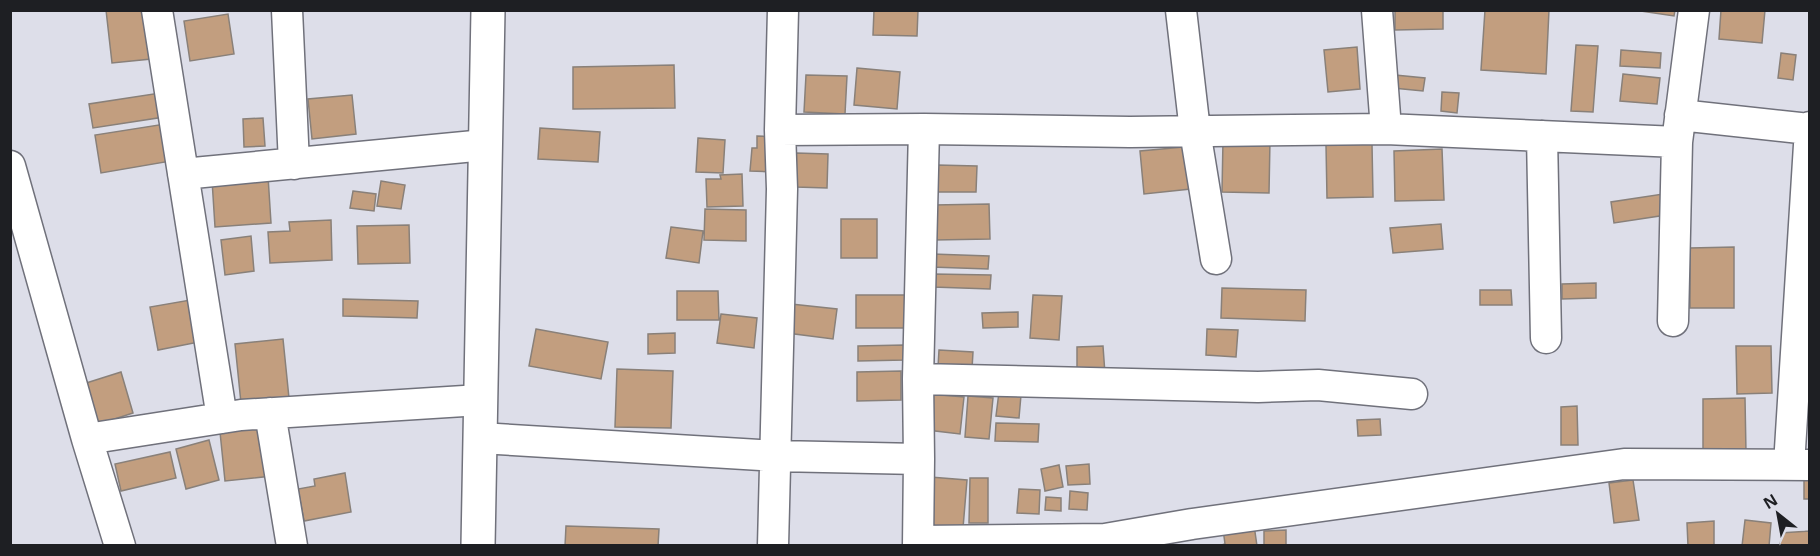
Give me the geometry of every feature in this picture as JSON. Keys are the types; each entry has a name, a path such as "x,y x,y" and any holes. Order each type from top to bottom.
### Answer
{"main road":[{"path":"478,546 488,10"}],"street":[{"path":"157,10 222,418"},
{"path":"287,10 294,164"},
{"path":"773,546 782,189 780,130 783,10"},
{"path":"1181,10 1195,131 1216,259"},
{"path":"1377,10 1386,129"},
{"path":"1673,321 1678,129 1694,10"},
{"path":"780,130 924,129 1130,132 1386,129 1542,136 1678,129 1809,128 1799,465 1624,464 1191,524 1105,539 919,543 918,379 924,129"},
{"path":"1542,136 1546,338"},
{"path":"183,174 485,146"},
{"path":"10,166 87,439 120,546"},
{"path":"918,379 1258,387 1318,385 1412,394"},
{"path":"87,439 222,418 270,413 480,400"},
{"path":"270,413 292,546"},
{"path":"480,438 776,456 919,459"}],"building":[{"path":"106,10 146,10 151,59 112,63"},
{"path":"874,10 918,10 917,36 873,35"},
{"path":"1395,10 1443,10 1443,29 1395,30"},
{"path":"1485,10 1549,10 1546,74 1481,70"},
{"path":"1634,10 1675,10 1674,16"},
{"path":"1721,10 1765,10 1762,43 1719,39"},
{"path":"228,14 234,54 190,61 184,21"},
{"path":"1576,45 1598,46 1593,112 1571,111"},
{"path":"1357,47 1360,89 1328,92 1324,50"},
{"path":"1621,50 1661,53 1660,68 1620,66"},
{"path":"1781,53 1796,55 1793,80 1778,78"},
{"path":"674,65 675,108 573,109 573,67"},
{"path":"857,68 900,72 897,109 854,105"},
{"path":"1623,74 1660,78 1657,104 1620,101"},
{"path":"806,75 847,76 845,114 804,112"},
{"path":"1395,75 1425,78 1423,91 1393,88"},
{"path":"1442,92 1459,93 1457,113 1441,111"},
{"path":"160,93 164,117 93,128 89,104"},
{"path":"352,95 356,134 312,139 308,99"},
{"path":"263,118 265,146 244,147 243,119"},
{"path":"165,124 171,161 101,173 95,135"},
{"path":"540,128 600,132 598,162 538,159"},
{"path":"757,136 778,137 775,172 750,171 752,148 757,148"},
{"path":"698,138 725,140 723,173 696,172"},
{"path":"1223,140 1270,140 1269,193 1222,192"},
{"path":"1372,144 1373,197 1327,198 1326,145"},
{"path":"1195,146 1200,188 1144,194 1140,151"},
{"path":"1442,149 1444,200 1395,201 1394,151"},
{"path":"796,153 828,154 827,188 796,187"},
{"path":"937,165 977,166 976,192 936,192"},
{"path":"742,174 743,206 707,207 706,179 721,179 720,175"},
{"path":"268,176 271,223 215,227 212,180"},
{"path":"381,181 405,185 401,209 377,206"},
{"path":"353,191 376,194 374,211 350,208"},
{"path":"1663,194 1666,215 1614,223 1611,202"},
{"path":"989,204 990,239 934,240 934,205"},
{"path":"705,209 746,210 746,241 704,240"},
{"path":"841,219 877,219 877,258 841,258"},
{"path":"331,220 332,260 270,263 268,232 290,231 289,222"},
{"path":"1441,224 1443,249 1393,253 1390,228"},
{"path":"409,225 410,263 358,264 357,226"},
{"path":"671,227 703,231 699,263 666,258"},
{"path":"251,236 254,271 225,275 221,240"},
{"path":"1734,247 1734,308 1690,308 1690,248"},
{"path":"932,254 989,256 988,269 931,267"},
{"path":"933,274 991,275 990,289 933,287"},
{"path":"1596,283 1596,298 1562,299 1562,284"},
{"path":"1222,288 1306,290 1305,321 1221,318"},
{"path":"1480,290 1511,290 1512,305 1480,305"},
{"path":"677,291 718,291 719,320 677,320"},
{"path":"856,295 911,295 911,328 856,328"},
{"path":"1033,295 1062,296 1059,340 1030,338"},
{"path":"196,299 204,341 158,350 150,307"},
{"path":"343,299 418,301 417,318 343,316"},
{"path":"791,304 837,309 833,339 787,333"},
{"path":"1018,312 1018,327 983,328 982,313"},
{"path":"721,314 757,318 754,348 717,343"},
{"path":"536,329 608,342 601,379 529,366"},
{"path":"1207,329 1238,330 1236,357 1206,355"},
{"path":"675,333 675,353 648,354 648,334"},
{"path":"283,339 289,398 241,403 235,344"},
{"path":"904,345 905,360 858,361 858,346"},
{"path":"1103,346 1105,374 1077,375 1077,347"},
{"path":"1736,346 1771,346 1772,393 1737,394"},
{"path":"939,350 973,352 972,369 938,367"},
{"path":"617,369 673,371 671,428 615,427"},
{"path":"901,371 901,400 857,401 857,372"},
{"path":"121,372 133,413 96,425 83,384"},
{"path":"999,392 1021,395 1019,418 996,416"},
{"path":"931,394 964,397 960,434 927,430"},
{"path":"968,396 993,398 989,439 965,437"},
{"path":"1745,398 1746,453 1703,453 1703,399"},
{"path":"1577,406 1578,445 1561,445 1561,407"},
{"path":"1380,419 1381,435 1358,436 1357,420"},
{"path":"996,423 1039,424 1038,442 995,441"},
{"path":"267,427 272,476 225,481 220,432"},
{"path":"209,440 219,480 186,489 176,449"},
{"path":"170,452 176,478 121,491 115,464"},
{"path":"1089,464 1090,484 1068,485 1066,466"},
{"path":"1059,465 1063,487 1045,491 1041,469"},
{"path":"345,473 351,512 304,521 298,489 315,486 314,479"},
{"path":"930,477 967,480 963,528 926,525"},
{"path":"1804,477 1810,477 1810,499 1804,499"},
{"path":"970,478 988,478 988,523 969,523"},
{"path":"1633,480 1639,520 1614,523 1609,483"},
{"path":"1019,489 1040,490 1039,514 1017,513"},
{"path":"1070,491 1088,493 1087,510 1069,509"},
{"path":"1046,497 1061,498 1061,511 1045,510"},
{"path":"1745,520 1771,523 1769,546 1742,546"},
{"path":"1714,521 1714,546 1688,546 1687,523"},
{"path":"1254,525 1257,546 1218,546 1225,544 1223,529"},
{"path":"566,526 659,529 658,546 565,546"},
{"path":"1286,530 1286,546 1264,546 1264,531"},
{"path":"1810,531 1810,546 1780,546 1780,533"}]}
